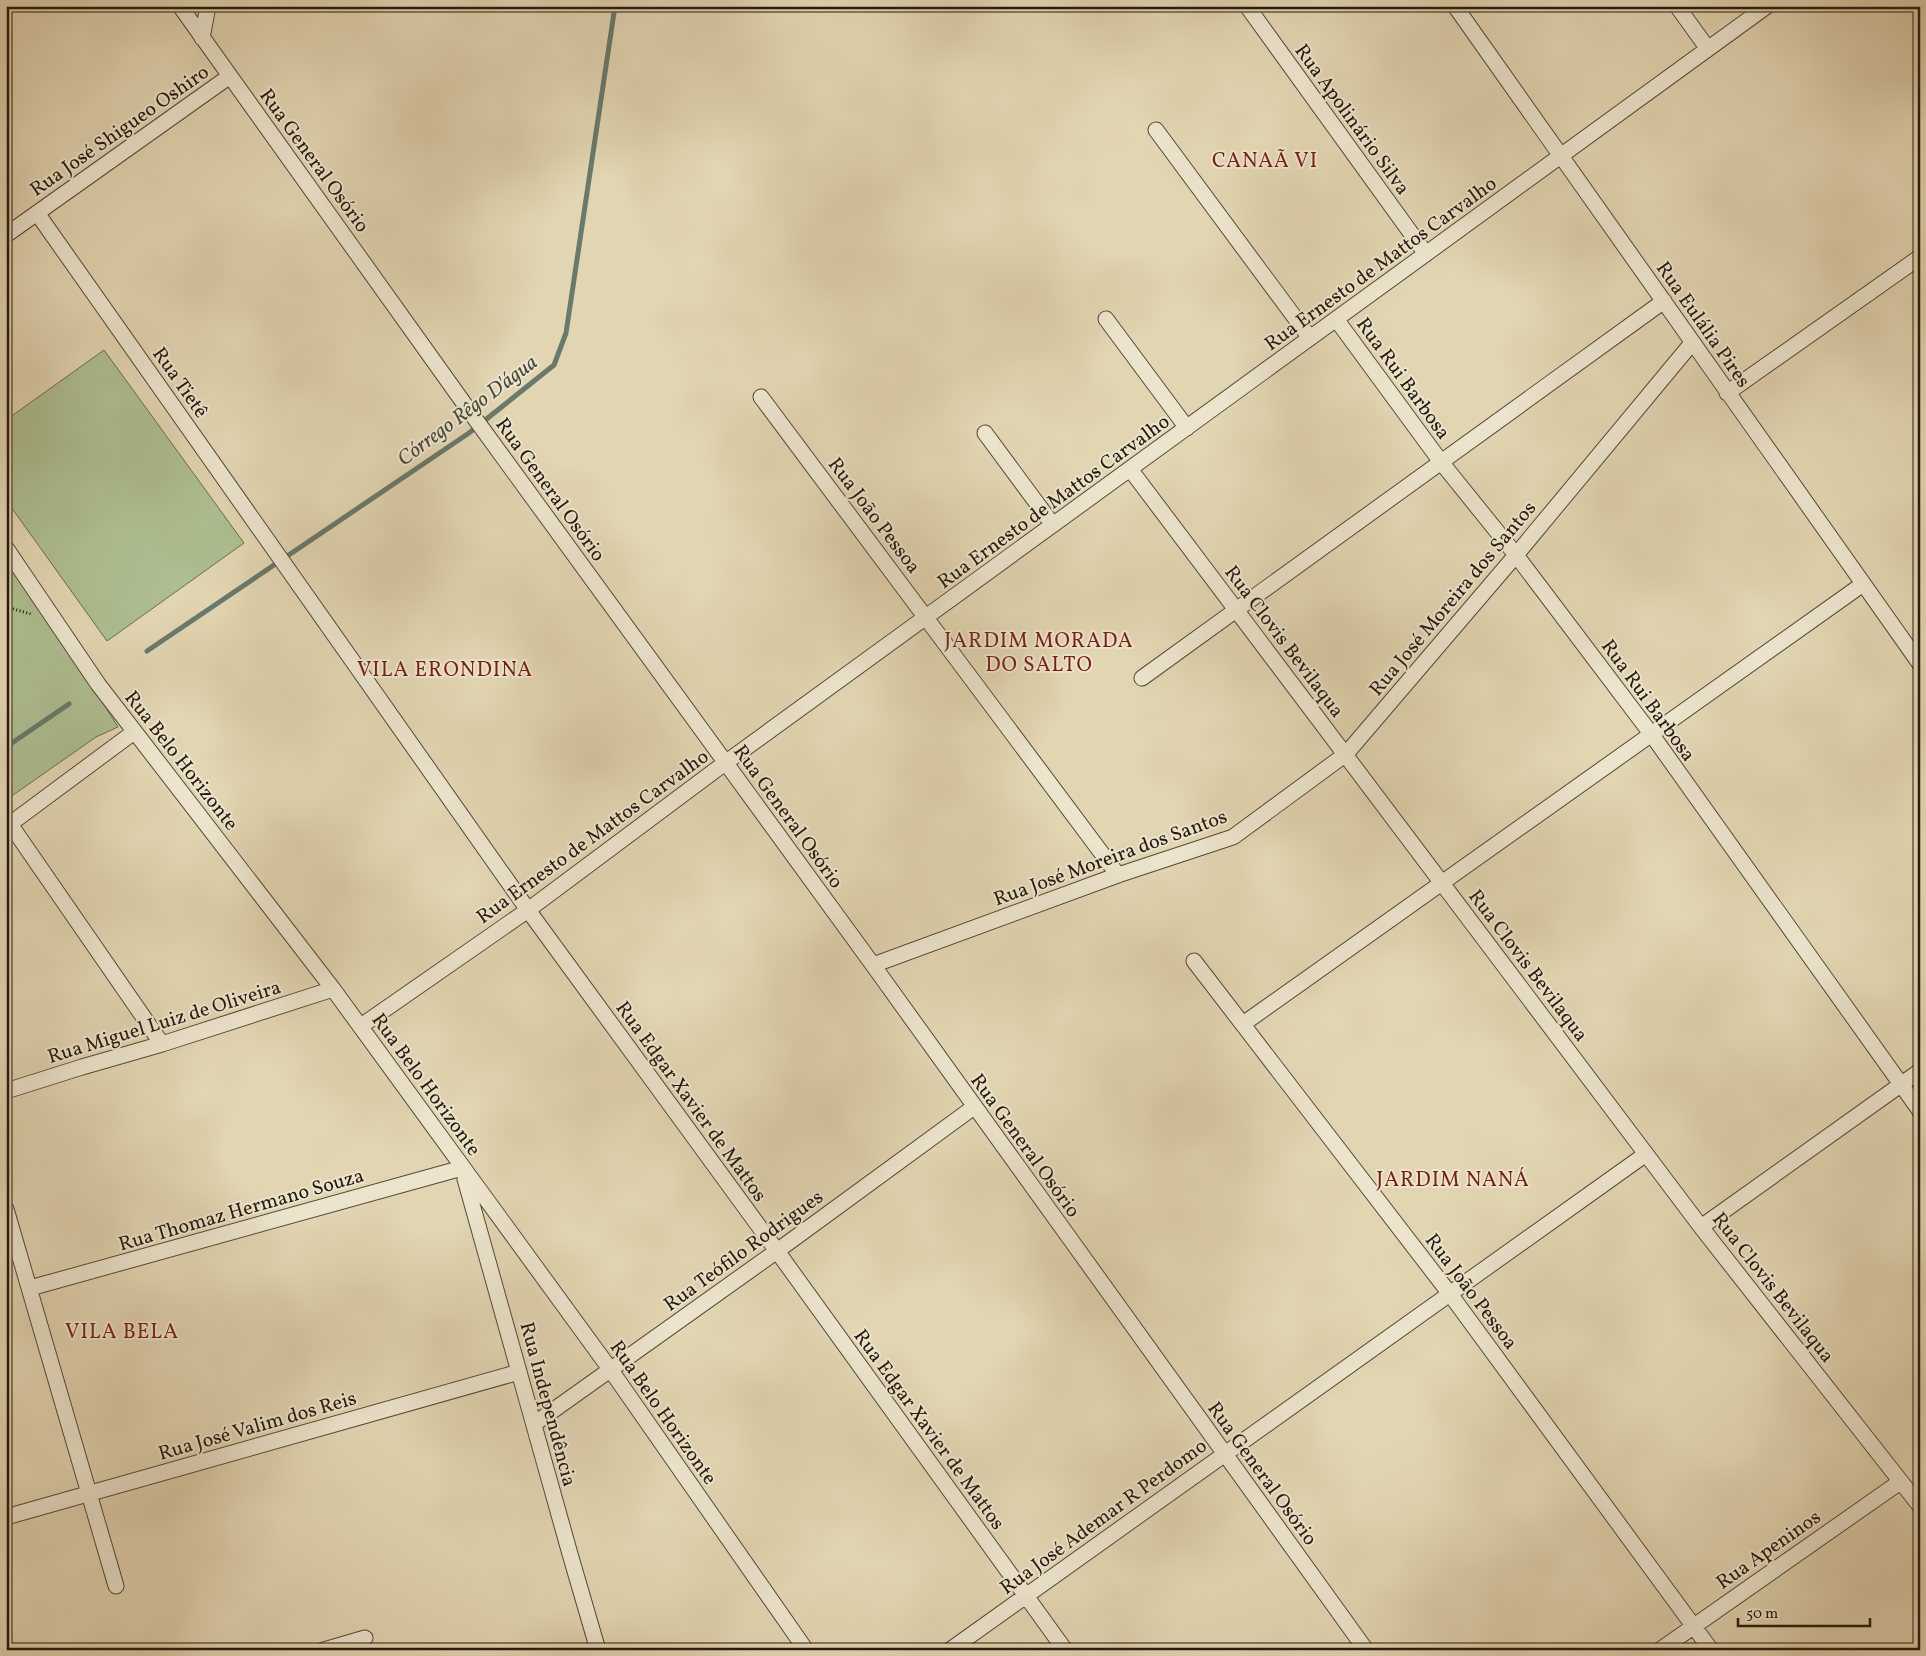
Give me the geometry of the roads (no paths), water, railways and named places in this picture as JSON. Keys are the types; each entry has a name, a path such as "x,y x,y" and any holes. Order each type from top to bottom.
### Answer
{"street":[{"name":"Rua General Osório","path":"180,6 468,409 873,964 1366,1650"},
{"path":"202,38 208,6"},
{"name":"Rua Apolinário Silva","path":"1247,6 1426,254"},
{"name":"Rua Eulália Pires","path":"1455,6 1920,664"},
{"path":"1677,6 1708,49"},
{"name":"Rua Ernesto de Mattos Carvalho","path":"361,1026 528,910 725,763 1767,6"},
{"name":"Rua José Shigueo Oshiro","path":"6,235 230,76"},
{"path":"1156,130 1310,338"},
{"name":"Rua Tietê","path":"37,213 291,574"},
{"path":"1727,393 1920,257"},
{"path":"1142,678 1664,302"},
{"path":"1106,319 1187,428"},
{"name":"Rua Rui Barbosa","path":"1336,319 1441,462 1516,555 1652,735 1920,1112"},
{"name":"Rua José Moreira dos Santos","path":"873,964 1118,875 1233,837 1346,754 1516,555 1692,343"},
{"name":"Rua João Pessoa","path":"761,396 1118,875"},
{"path":"985,433 1053,525"},
{"name":"Rua Clovis Bevilaqua","path":"1130,469 1701,1227 1920,1506"},
{"name":"Rua Belo Horizonte","path":"6,548 98,684 361,1026 462,1168 610,1368 806,1650"},
{"name":"Rua Edgar Xavier de Mattos","path":"291,574 528,910 1065,1650"},
{"path":"1243,1024 1863,584"},
{"path":"134,732 8,825 162,1044"},
{"name":"Rua João Pessoa","path":"1194,961 1450,1294 1711,1650"},
{"name":"Rua Miguel Luiz de Oliveira","path":"6,1091 82,1066 162,1044 333,989"},
{"path":"1701,1227 1920,1071"},
{"name":"Rua Teófilo Rodrigues","path":"534,1424 610,1368 777,1251 974,1107"},
{"name":"Rua José Ademar R Perdomo","path":"950,1650 1646,1154"},
{"name":"Rua Thomaz Hermano Souza","path":"30,1288 462,1168"},
{"name":"Rua Independência","path":"462,1168 598,1650"},
{"path":"6,1209 116,1586"},
{"name":"Rua José Valim dos Reis","path":"6,1517 519,1372"},
{"name":"Rua Apeninos","path":"1660,1650 1900,1482"},
{"path":"324,1650 364,1638"}],"waterway":[{"name":"Córrego Rêgo D'água","path":"147,651 469,433 554,365 566,333 615,6"},
{"path":"6,747 69,704"}],"district":[{"name":"CANAÃ VI","path":"1265,160"},
{"name":"JARDIM MORADA DO SALTO","path":"1039,652"},
{"name":"VILA ERONDINA","path":"445,669"},
{"name":"JARDIM NANÁ","path":"1453,1179"},
{"name":"VILA BELA","path":"122,1331"}]}
